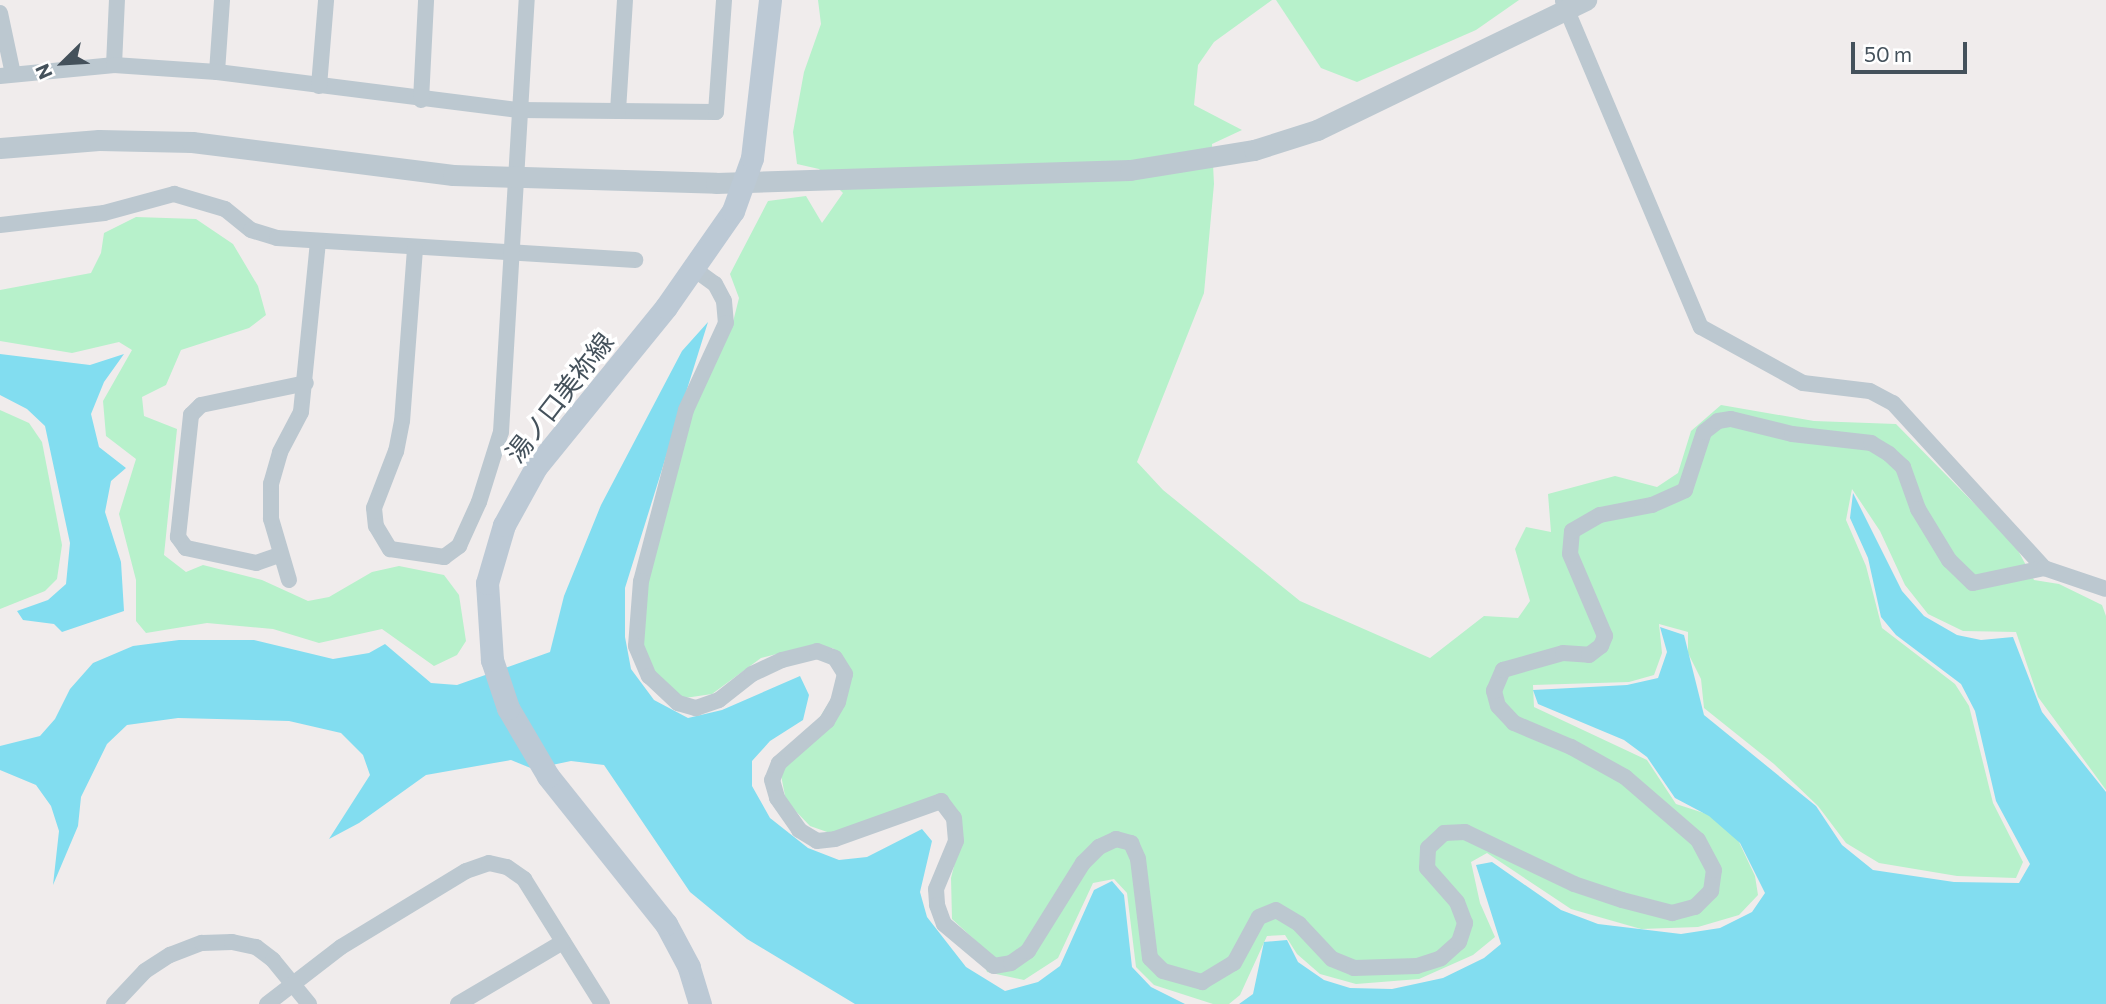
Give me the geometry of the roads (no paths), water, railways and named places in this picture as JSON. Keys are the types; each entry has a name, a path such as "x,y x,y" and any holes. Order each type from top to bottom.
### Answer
{"main road":[{"name":"湯ノ口美祢線","path":"700,1004 689,967 666,923 548,776 508,708 492,660 486,618 487,583 504,525 536,467 720,235 745,183 760,106 770,0"}],"street":[{"path":"114,65 117,0"},
{"path":"217,72 222,0"},
{"path":"319,86 326,0"},
{"path":"421,100 426,0"},
{"path":"415,249 402,421 396,451 374,508 376,526 390,550 444,557 458,545 480,502 501,432 527,0"},
{"path":"618,111 625,0"},
{"path":"0,13 6,75 114,65 217,72 421,100 519,110 716,112 724,0"},
{"path":"0,148 99,140 192,142 453,175 745,183 1130,170 1254,150 1317,130 1564,5 1586,0"},
{"path":"1564,5 1701,327 1803,383 1870,391 1893,403 2044,568 2106,590"},
{"path":"0,225 104,213 174,194 225,209 251,230 318,243 635,260"},
{"path":"289,580 279,555 271,519 271,484 280,452 301,412 318,243"},
{"path":"694,269 715,284 724,301 726,323 686,410 641,581 636,646 649,676 678,703 696,708 719,700 752,674 782,660 817,651 835,658 845,674 838,702 827,721 779,763 772,780 777,798 799,830 817,841 835,839 942,801 954,818 956,841 936,889 937,905 944,924 994,966 1011,963 1028,951 1083,863 1099,847 1116,839 1131,843 1138,859 1150,958 1163,971 1202,982 1234,963 1259,917 1276,910 1299,924 1332,959 1354,968 1418,966 1441,958 1459,942 1465,923 1457,902 1427,868 1428,848 1444,833 1465,832 1574,884 1622,900 1672,913 1695,907 1711,891 1714,870 1698,840 1625,777 1571,747 1514,723 1498,706 1494,691 1503,670 1563,653 1589,655 1601,646 1605,636 1570,554 1572,531 1600,515 1652,505 1685,490 1704,432 1718,421 1731,419 1792,434 1871,443 1903,467 1918,509 1961,576 1973,583 1993,582 2044,568"},
{"path":"279,555 256,563 186,548 178,537 191,415 201,405 306,383"},
{"path":"267,1004 292,982 341,947 466,871 489,863 507,867 524,879 601,1004"},
{"path":"114,1004 145,971 170,955 202,943 232,942 256,947 292,982 309,1004"},
{"path":"458,1004 563,942"}],"water":[{"path":"708,322 625,588 625,637 631,669 654,700 688,718 722,710 800,676 809,695 803,720 770,741 752,761 752,786 770,818 808,848 839,860 867,857 922,829 932,841 920,892 927,917 966,967 1005,991 1038,982 1060,966 1094,890 1112,881 1124,895 1132,967 1151,987 1185,1004 855,1004 747,939 690,892 604,765 571,761 533,769 511,760 426,775 359,823 329,839 370,775 363,755 341,733 289,721 178,718 127,725 107,744 81,797 78,826 53,885 59,831 51,806 36,785 0,770 0,746 40,736 55,719 70,689 93,663 133,646 179,640 254,640 333,659 369,653 385,644 431,683 457,685 550,652 564,596 601,505 682,351"},
{"path":"0,354 90,365 124,354 104,382 91,414 99,447 126,468 111,481 105,512 121,562 124,611 62,632 54,624 23,620 17,611 48,600 66,584 70,543 45,426 27,409 0,395"},
{"path":"1853,493 1902,591 1924,616 1957,635 1981,640 2013,637 2042,712 2106,792 2106,1004 1239,1004 1253,994 1264,942 1287,940 1298,962 1324,980 1350,988 1392,989 1443,978 1484,958 1501,944 1476,865 1492,862 1561,910 1598,924 1681,934 1720,928 1752,912 1765,893 1740,843 1709,816 1675,798 1647,757 1624,740 1538,704 1533,690 1627,685 1658,678 1667,652 1660,627 1684,635 1704,715 1816,806 1842,845 1873,870 1954,882 2019,883 2030,864 1996,801 1975,711 1961,684 1896,635 1881,617 1868,558 1850,518"}]}
